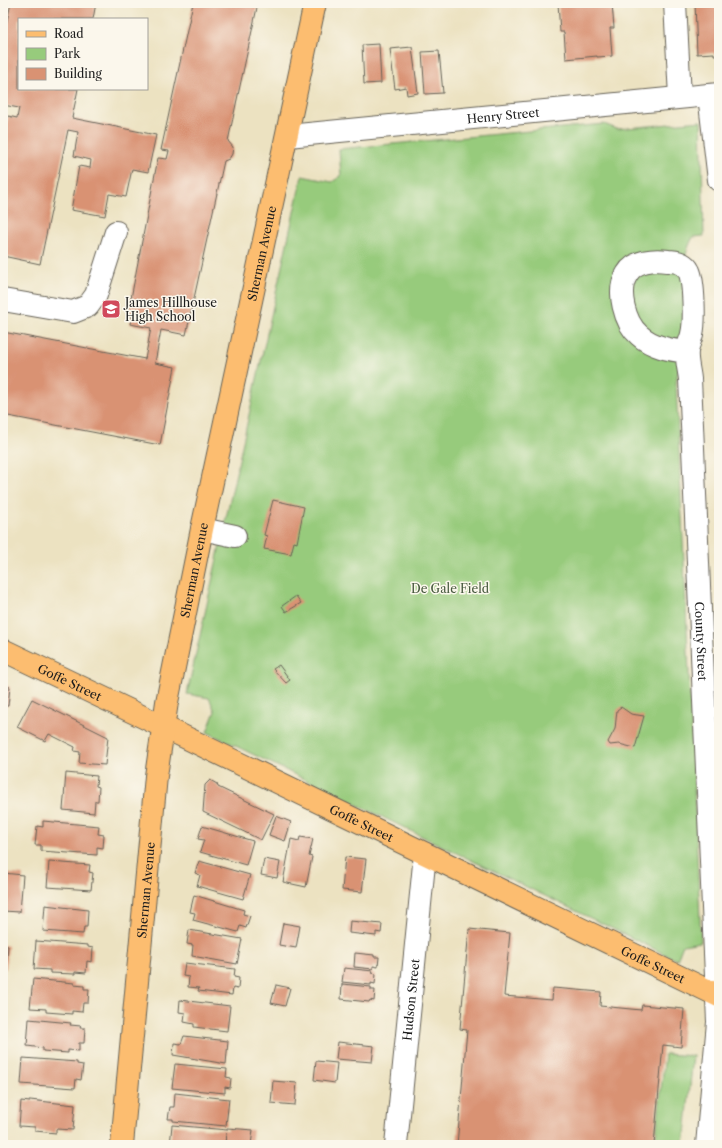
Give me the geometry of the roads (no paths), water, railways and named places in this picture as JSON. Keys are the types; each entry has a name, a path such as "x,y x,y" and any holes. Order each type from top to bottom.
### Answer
{"main road":[{"name":"Sherman Avenue","path":"122,1145 156,776 162,726 202,529 288,136 315,3"},
{"name":"Goffe Street","path":"3,650 718,996"}],"street":[{"path":"675,3 680,97"},
{"name":"Henry Street","path":"288,136 680,97 714,95"},
{"path":"714,95 719,180"},
{"path":"3,300 73,312 88,306 96,294 116,232"},
{"name":"County Street","path":"687,352 690,387 718,996 718,1022 707,1145"},
{"path":"202,529 235,536"},
{"name":"Hudson Street","path":"396,1145 425,854"}],"place":[{"name":"James Hillhouse High School","path":"111,309"}],"park label":[{"name":"De Gale Field","path":"450,588"}]}
